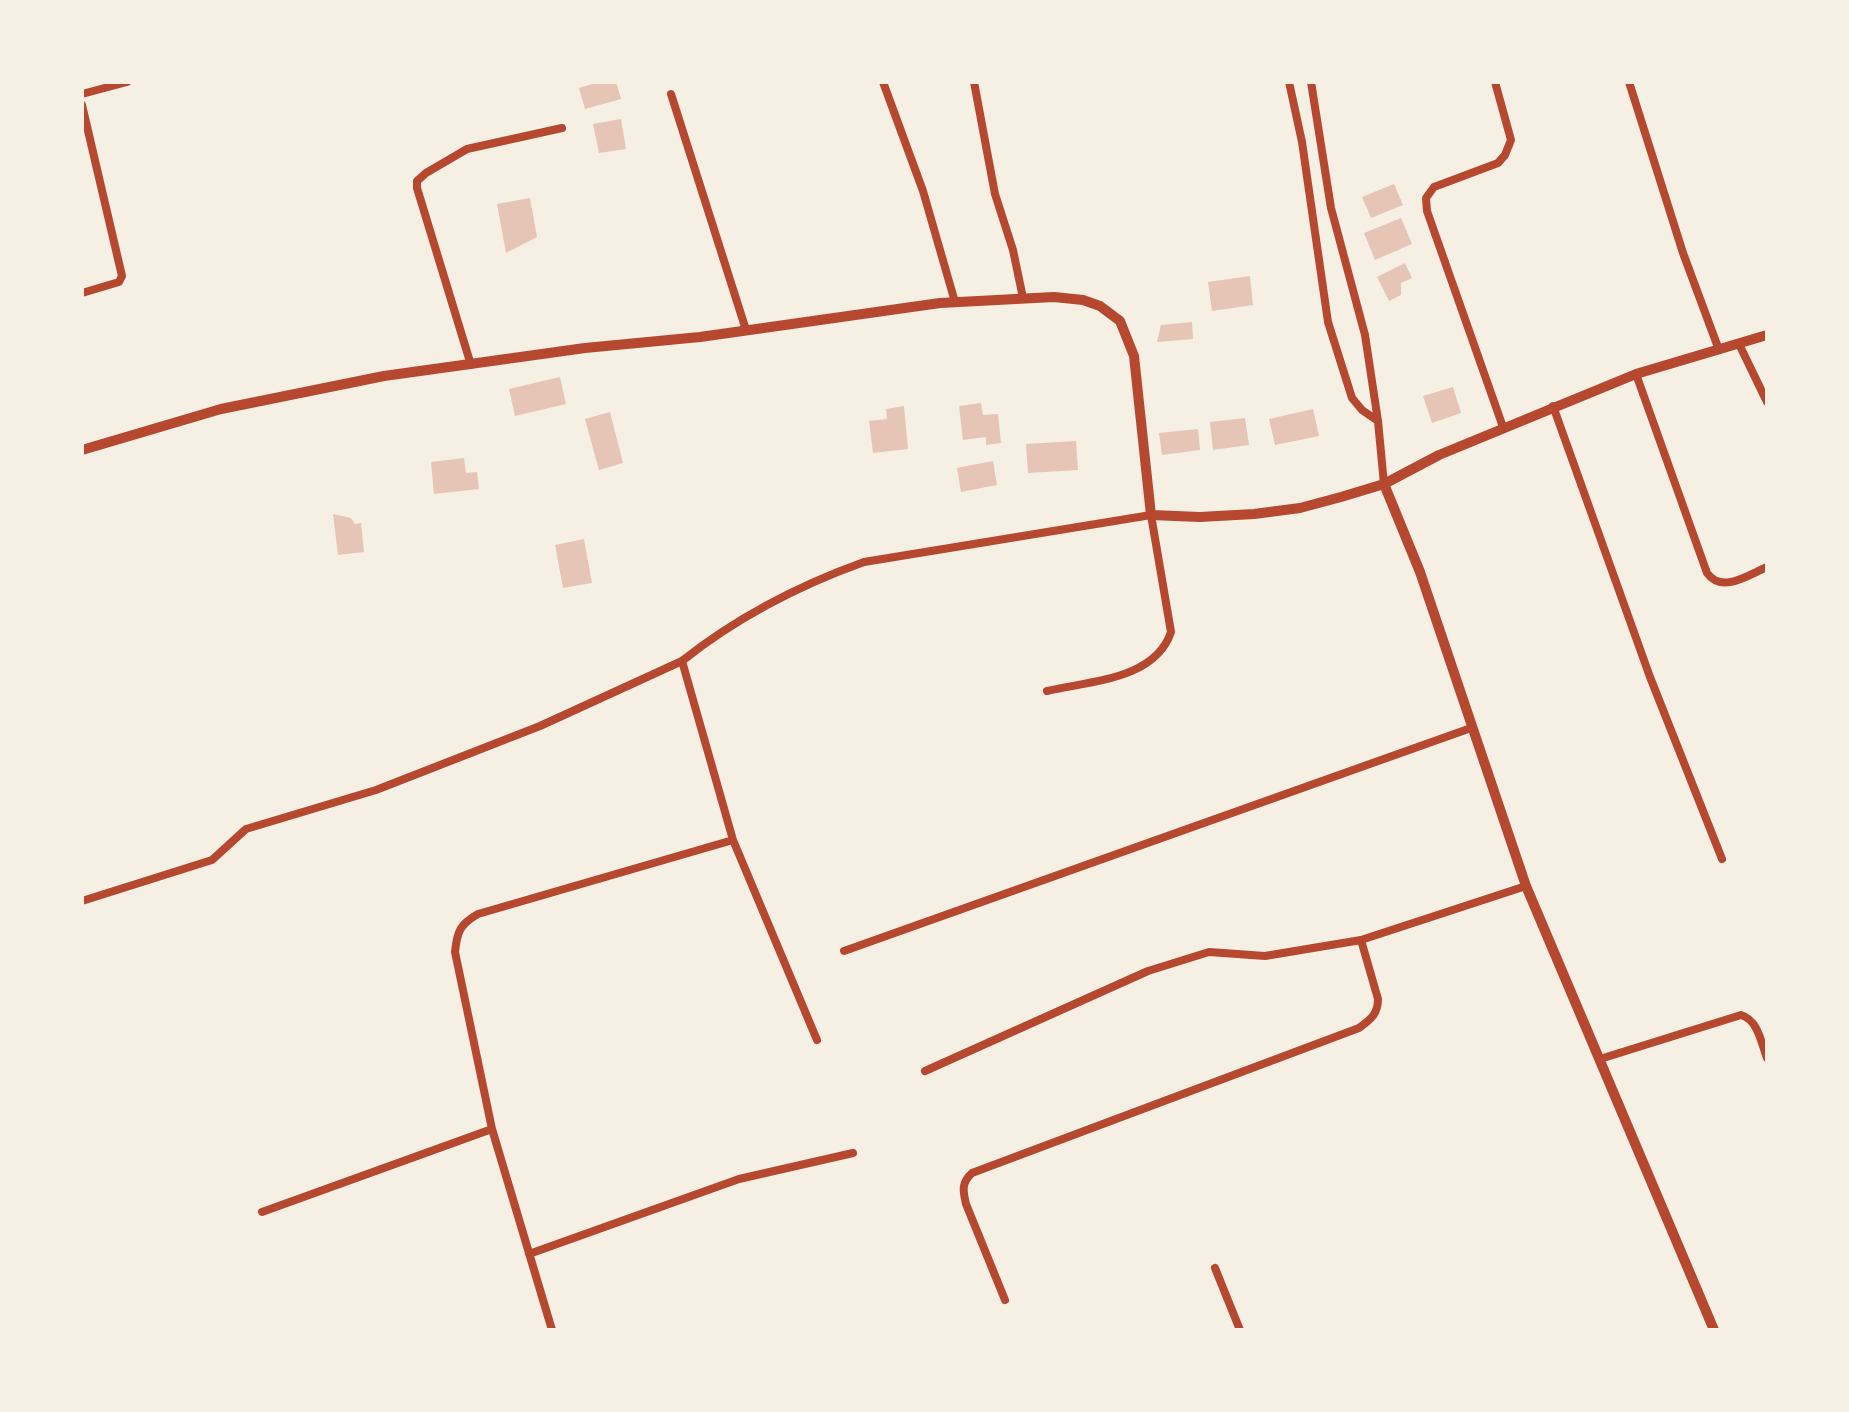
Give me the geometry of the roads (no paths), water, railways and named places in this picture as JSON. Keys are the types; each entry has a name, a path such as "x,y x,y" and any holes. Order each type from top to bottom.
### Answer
{"street":[{"path":"82,94 127,82"},
{"path":"883,82 923,191 955,302"},
{"path":"974,82 995,194 1013,250 1023,298"},
{"path":"1289,82 1302,142 1328,322 1352,398 1378,421"},
{"path":"1311,82 1331,208 1365,335 1384,484 1420,572 1526,886 1714,1330"},
{"path":"1495,82 1511,140 1505,155 1498,163 1434,187 1426,198 1427,211 1503,427"},
{"path":"1629,82 1683,253 1719,350"},
{"path":"671,94 746,330"},
{"path":"82,105 122,276 119,282 109,287 82,293"},
{"path":"471,365 417,181 467,149 562,128"},
{"path":"82,450 221,409 384,376 955,302 1023,298 1083,300 1100,306 1120,321 1134,356 1151,515 1171,632 1158,656 1133,671 1047,691"},
{"path":"82,901 212,860 246,829 376,790 540,726 682,661 712,637 766,607 828,575 864,562 1151,515 1200,517 1278,511 1341,497 1384,484 1503,427 1636,374 1767,335"},
{"path":"1739,344 1767,402"},
{"path":"1636,374 1707,573 1713,581 1725,584 1767,567"},
{"path":"1553,406 1650,677 1722,859"},
{"path":"682,661 733,840 817,1040"},
{"path":"844,951 1471,728"},
{"path":"552,1330 492,1129 455,952 457,932 467,920 478,914 733,840"},
{"path":"925,1071 1163,966 1209,952 1265,956 1361,940 1526,886"},
{"path":"1005,1300 966,1204 963,1187 966,1178 972,1173 1359,1028 1373,1018 1378,1008 1361,940"},
{"path":"1600,1059 1741,1015 1754,1024 1767,1058"},
{"path":"262,1212 492,1129"},
{"path":"529,1254 739,1179 853,1153"},
{"path":"1215,1268 1240,1330"}]}
